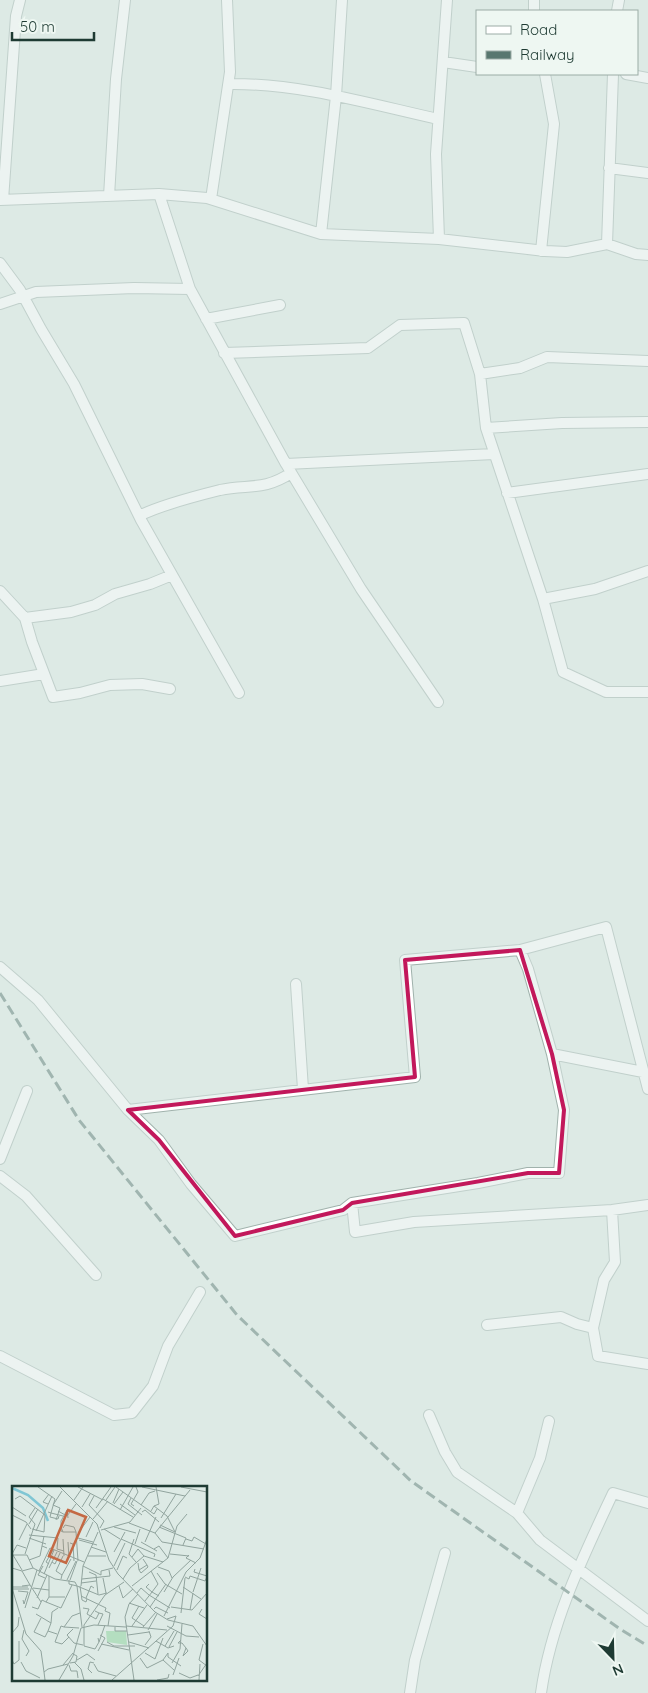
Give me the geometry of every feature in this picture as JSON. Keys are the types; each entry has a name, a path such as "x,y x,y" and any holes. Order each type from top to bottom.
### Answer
{"street":[{"path":"20,0 16,16 1,200 159,194 211,199 321,234 439,239 541,251 567,252 607,244 636,254 648,255"},
{"path":"109,196 116,79 125,0"},
{"path":"211,199 230,72 227,0"},
{"path":"321,234 336,96 342,0"},
{"path":"439,239 436,154 447,0"},
{"path":"443,62 476,67"},
{"path":"541,251 554,124 545,75"},
{"path":"607,244 613,75"},
{"path":"632,75 648,78"},
{"path":"229,84 257,84 336,96 438,118"},
{"path":"610,168 648,173"},
{"path":"159,194 190,289 224,353 288,469 361,589 438,702"},
{"path":"0,263 23,296 74,384 139,516 239,693"},
{"path":"0,304 36,292 190,289"},
{"path":"206,318 280,305"},
{"path":"224,353 368,348 400,325 464,324 480,374 486,428 506,493 543,599 563,672 606,692 648,692"},
{"path":"480,374 520,368 547,357 648,361"},
{"path":"486,428 648,422"},
{"path":"139,516 152,510 222,490 259,487 279,481 288,469 494,454"},
{"path":"506,493 648,474"},
{"path":"543,599 595,589 648,571"},
{"path":"25,618 71,612 96,605 115,594 150,584 172,575"},
{"path":"0,591 25,618 32,642 53,696 80,693 110,686 142,684 170,689"},
{"path":"0,681 44,674"},
{"path":"128,1110 415,1077 405,960 520,950 606,927 644,1056 643,1072 648,1089"},
{"path":"0,967 38,1000 128,1110 159,1140 191,1184 234,1236 343,1210 352,1203 528,1173 559,1174 564,1110 552,1054 528,968 520,950"},
{"path":"296,984 303,1089"},
{"path":"552,1054 643,1072"},
{"path":"0,1159 27,1091"},
{"path":"0,1176 26,1196 96,1275"},
{"path":"352,1203 355,1232 414,1222 612,1210 648,1205"},
{"path":"612,1210 615,1262 604,1280 594,1328 598,1356 648,1364"},
{"path":"0,1356 114,1415 132,1413 153,1386 168,1346 200,1292"},
{"path":"487,1325 561,1316 577,1324 594,1328"},
{"path":"429,1415 456,1472 517,1514 540,1540 648,1621"},
{"path":"517,1514 540,1458 549,1421"},
{"path":"541,1693 545,1665 568,1591 613,1493 648,1503"},
{"path":"410,1693 415,1660 445,1553"}],"highlighted area":[{"path":"520,950 552,1054 564,1110 559,1173 528,1173 352,1203 343,1210 235,1236 159,1140 128,1110 415,1077 405,960"}],"railway":[{"path":"0,993 79,1120 237,1315 411,1481 620,1629 648,1646"}]}
